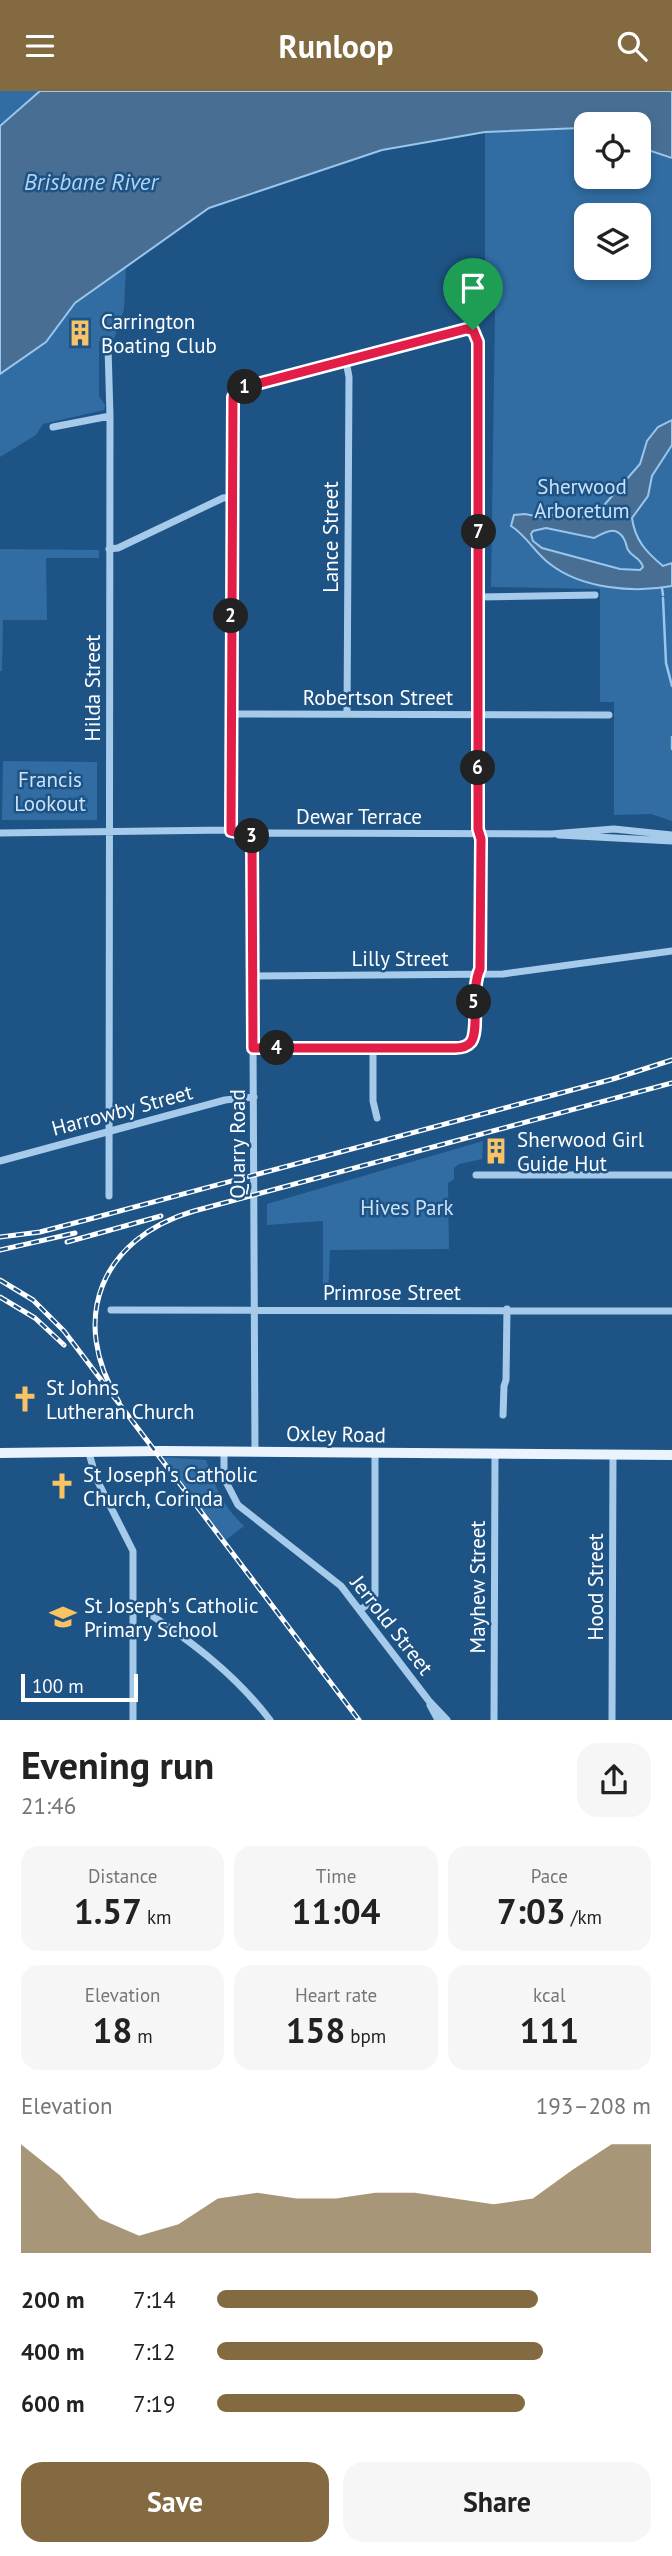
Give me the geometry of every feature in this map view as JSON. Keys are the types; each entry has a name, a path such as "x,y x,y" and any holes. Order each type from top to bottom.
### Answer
{"main road":[{"name":"Oxley Road","path":"0,1453 672,1455"}],"street":[{"path":"231,831 232,404 236,392 245,387 462,330 473,330 478,342 480,969 474,981 474,1035 469,1044 455,1048 253,1048"},
{"name":"Hilda Street","path":"108,347 109,1196"},
{"name":"Lance Street","path":"346,361 349,377 347,714"},
{"path":"52,427 110,416"},
{"path":"109,549 118,548 224,497 232,497"},
{"path":"478,597 595,596"},
{"name":"Robertson Street","path":"231,714 609,715"},
{"name":"Dewar Terrace","path":"0,833 231,831 252,836 267,833 551,834 622,829 672,835"},
{"name":"Dewar Terrace","path":"551,834 594,839 672,841"},
{"name":"Quarry Road","path":"252,836 256,1452"},
{"name":"Lilly Street","path":"253,976 502,974 672,951"},
{"path":"373,1048 373,1101 377,1118"},
{"name":"Harrowby Street","path":"0,1161 225,1100 254,1097"},
{"path":"476,1175 672,1175"},
{"name":"Primrose Street","path":"111,1310 672,1311"},
{"path":"503,1415 507,1310"},
{"name":"Jerrold Street","path":"224,1452 225,1482 238,1505 334,1579 429,1701 447,1720"},
{"path":"89,1453 96,1478 131,1546 134,1562 133,1720"},
{"path":"360,1611 372,1602 375,1595 376,1454"},
{"name":"Mayhew Street","path":"494,1720 495,1454"},
{"name":"Hood Street","path":"612,1720 613,1454"},
{"path":"134,1610 145,1611 201,1649 251,1696 270,1720"},
{"name":"Jerrold Street","path":"429,1701 438,1720"}],"green space":[{"path":"0,91 40,91 0,126"},
{"name":"Sherwood Arboretum","path":"574,128 574,189 651,189 651,151 672,158 672,821 651,814 614,815 614,702 600,702 600,589 491,587 495,309 485,309 485,132"},
{"path":"126,266 124,309 114,339 99,341 99,396 105,405 104,410 43,424 36,435 0,457 0,374 46,342 75,303"},
{"path":"0,549 99,550 99,558 46,558 47,620 3,620 2,671 0,671"},
{"name":"Francis Lookout","path":"3,761 97,762 97,820 2,820"},
{"name":"Hives Park","path":"483,1141 482,1159 459,1164 454,1168 454,1179 448,1183 449,1249 330,1250 328,1297 323,1297 323,1221 267,1225 267,1204"},
{"path":"163,1457 206,1460 220,1496 244,1526 226,1540"}],"water":[{"name":"Brisbane River","path":"40,91 672,91 672,158 651,151 651,112 574,112 574,128 485,132 382,150 209,208 75,303 46,342 0,374 0,126"},
{"path":"672,420 672,445 652,476 648,496 632,518 636,533 647,550 663,566 672,563 672,586 625,589 577,579 550,564 511,526 514,515 584,517 599,511 640,464 647,441 658,427","holes":["546,528 594,538 610,531 617,532 643,567 640,570 620,569 542,548 533,541 531,534"]}],"waterway":[{"path":"662,588 663,595"},
{"path":"663,598 666,663 672,686"},
{"path":"672,737 672,749"}],"railway":[{"path":"0,1237 40,1232 86,1220 613,1079 672,1060"},
{"path":"119,1402 104,1371 96,1341 96,1312 102,1285 116,1261 136,1241 162,1224 194,1211 672,1083"},
{"path":"67,1242 161,1216"},
{"path":"0,1250 75,1233"},
{"path":"0,1280 33,1300 64,1331 359,1720"},
{"path":"0,1297 35,1318 64,1345"}],"place":[{"name":"Carrington Boating Club","path":"80,333"},
{"name":"Sherwood Girl Guide Hut","path":"496,1151"},
{"name":"St Johns Lutheran Church","path":"25,1399"},
{"name":"St Joseph's Catholic Church, Corinda","path":"62,1486"},
{"name":"St Joseph's Catholic Primary School","path":"63,1617"}],"route":[{"path":"466,329 473,330 478,337 478,829 481,839 480,969 474,981 473,1038 467,1046 459,1048 253,1048 252,836 231,831 233,397 238,390 245,387 466,329"}]}
